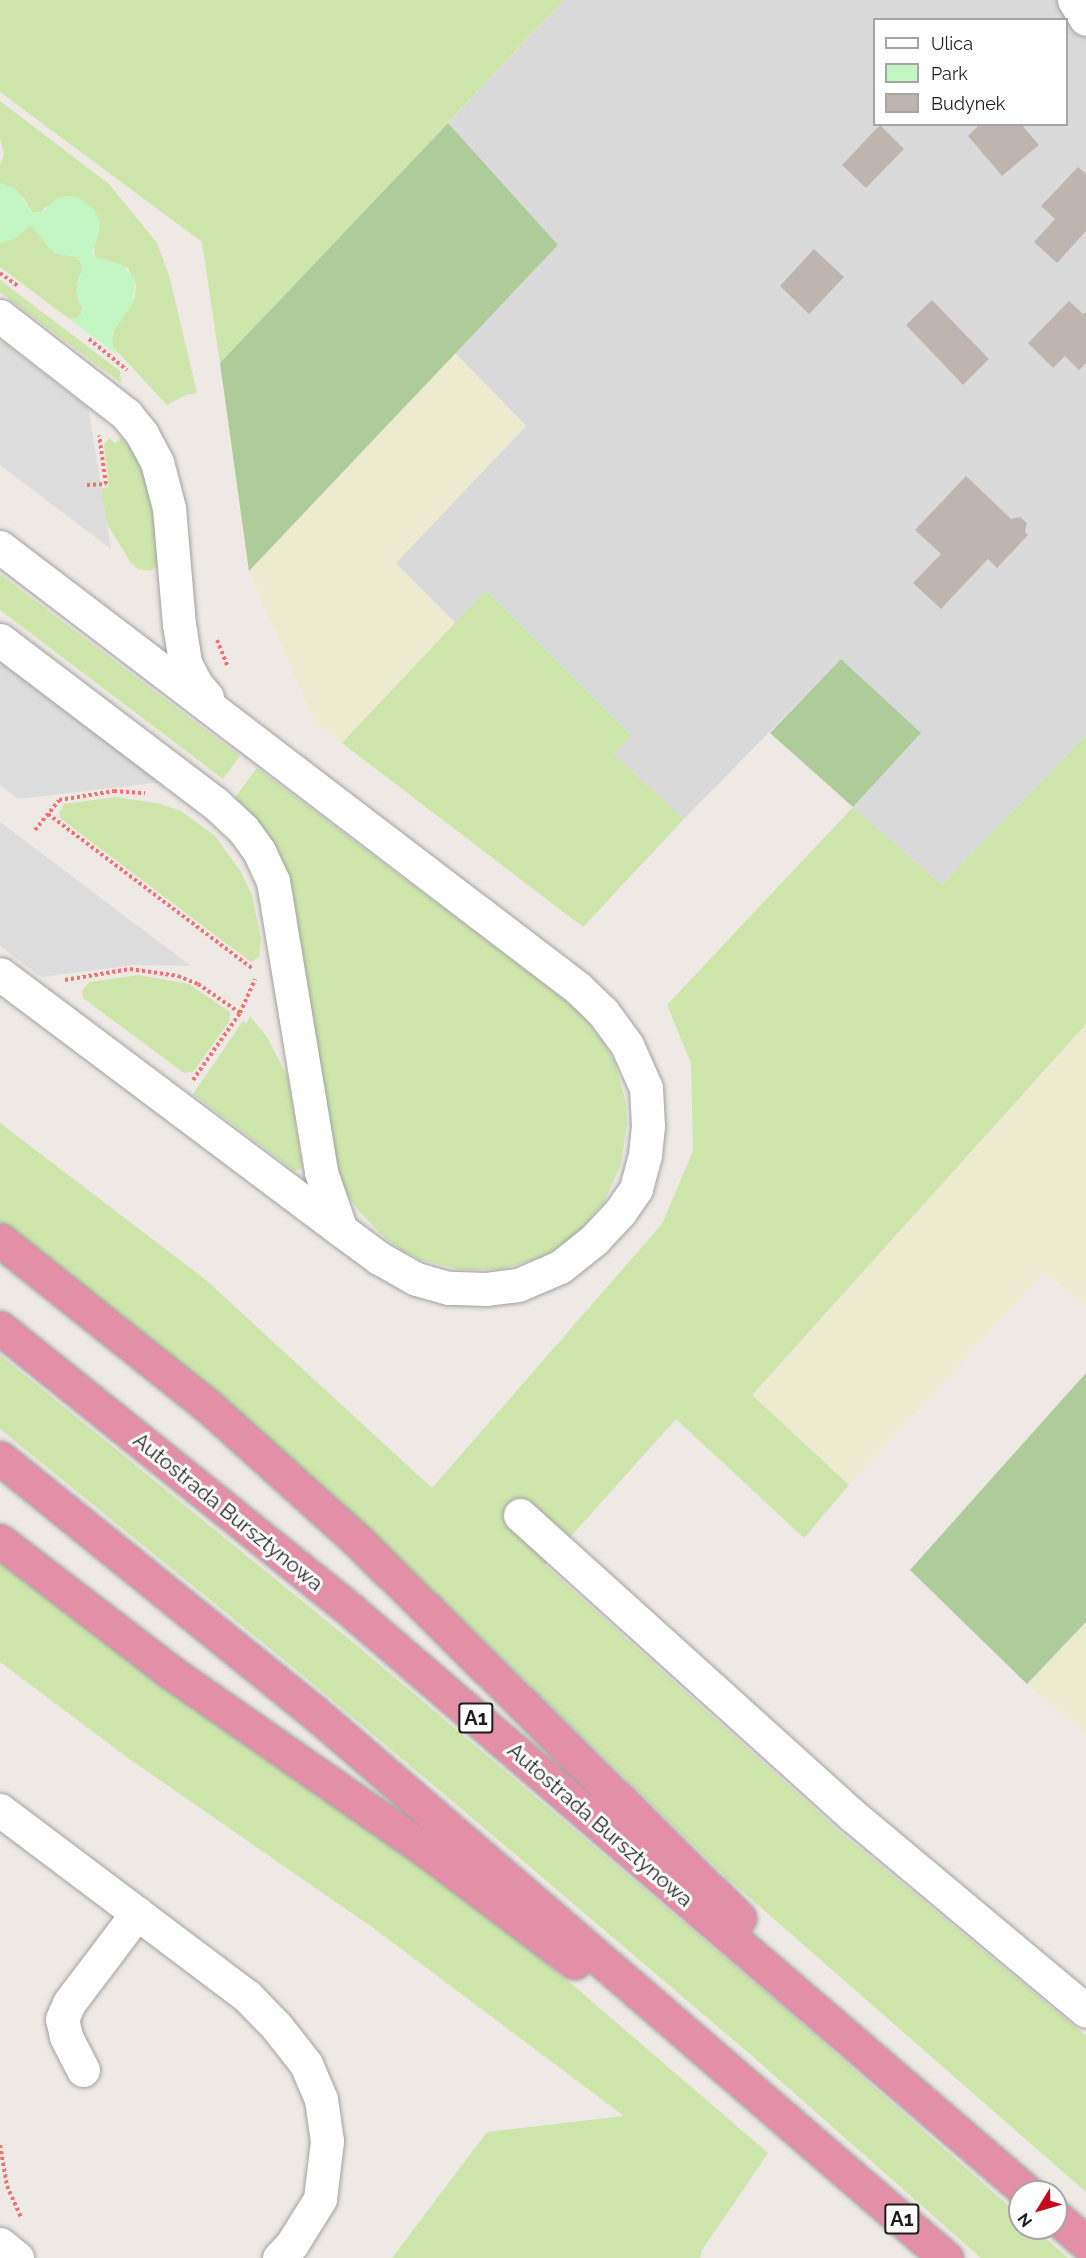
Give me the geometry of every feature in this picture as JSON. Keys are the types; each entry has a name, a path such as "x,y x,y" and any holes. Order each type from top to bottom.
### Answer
{"highway":[{"path":"0,1240 207,1405 358,1542 943,2120"},
{"name":"Autostrada Bursztynowa","path":"0,1328 353,1612 1013,2180"},
{"name":"A1","path":"0,1458 315,1713 946,2258"},
{"path":"0,1541 172,1673 434,1856 858,2180"},
{"path":"1068,2227 1086,2242"}],"street":[{"path":"1074,0 1086,19"},
{"path":"0,316 119,408 142,434 157,462 169,507 179,624 185,663 196,684 224,717"},
{"path":"0,547 578,988 603,1012 627,1045 646,1088 648,1126 645,1155 636,1189 620,1212 595,1239 560,1267 518,1285 486,1289 448,1288 416,1279 379,1258 340,1230 0,974"},
{"path":"0,640 215,803 243,829 259,851 273,881 321,1172 340,1230"},
{"path":"520,1515 852,1815 1086,2011"},
{"path":"0,1810 247,1996 277,2027 306,2064 321,2099 327,2141 320,2199 292,2244 279,2258"},
{"path":"83,2070 66,2036 62,2019 69,2003 137,1913"},
{"path":"0,2244 17,2258"}],"path":[{"path":"35,830 59,800 114,791 155,795"},
{"path":"48,814 258,973 240,1013 189,1084"},
{"path":"63,981 130,969 178,976 198,984 240,1013"},
{"path":"0,2148 7,2186 22,2219"}],"shaded area":[{"path":"564,0 1086,0 1086,735 942,885 853,807 921,733 841,659 684,819 613,754 632,736 486,590 455,623 395,563 526,426 455,353 558,245 448,123"},
{"path":"0,340 88,407 111,549 0,465"},
{"path":"0,660 163,782 18,799 0,785"},
{"path":"0,822 191,966 134,965 41,977 0,946"}],"green space":[{"path":"0,0 564,0 220,363 202,242 0,92"},
{"path":"0,101 109,184 157,243 169,275 197,393 186,395 167,405 113,347 111,341 115,328 135,298 136,285 128,268 95,257 94,247 47,206 39,213 32,212 24,198 0,183 0,165 4,155 0,137"},
{"path":"448,123 558,245 249,571 220,363"},
{"path":"0,183 15,188 32,212 44,211 56,199 66,196 77,197 94,209 100,222 99,234 92,252 94,257 121,264 135,279 133,303 112,334 113,347 119,356 68,318 76,319 81,315 82,308 76,290 82,270 78,257 61,255 50,249 31,225 15,238 0,243"},
{"path":"31,225 55,253 78,257 81,261 82,270 77,283 78,299 82,308 81,315 76,319 68,318 0,267 0,243 15,238"},
{"path":"0,280 120,371 121,383 0,292"},
{"path":"455,353 526,426 396,563 455,623 342,743 315,722 249,571"},
{"path":"109,438 115,443 122,438 137,457 150,487 160,564 150,571 138,569 131,563 107,524 101,489 109,487 104,445"},
{"path":"0,574 240,756 223,779 0,610"},
{"path":"486,590 632,736 613,754 684,819 583,927 342,743"},
{"path":"841,659 921,733 853,807 770,733"},
{"path":"1086,735 1086,1024 752,1395 849,1485 804,1538 676,1419 545,1565 840,1832 1086,2036 1086,2192 726,1877 404,1563 332,1496 71,1277 0,1221 0,1123 206,1280 432,1488 662,1224 693,1151 691,1063 667,1005 853,807 942,885"},
{"path":"257,768 580,1012 605,1045 615,1063 626,1103 627,1124 621,1164 604,1202 577,1234 561,1246 542,1257 503,1269 462,1270 421,1260 386,1239 357,1209 346,1192 332,1153 293,892 282,863 265,831 234,799"},
{"path":"116,797 161,804 181,811 215,836 241,872 252,895 261,939 259,957 251,962 61,819 59,814 64,804"},
{"path":"138,975 189,984 230,1012 229,1022 193,1072 184,1073 83,998 82,991 89,982"},
{"path":"250,1016 267,1037 288,1078 302,1167 299,1170 295,1171 193,1094 243,1021 246,1024"},
{"path":"1086,1024 1086,1305 1044,1272 849,1485 752,1396"},
{"path":"0,1355 361,1649 780,2004 1008,2205 1008,2240 1048,2240 1068,2258 981,2258 751,2055 470,1816 288,1663 0,1429"},
{"path":"1086,1373 1086,1622 1027,1684 910,1570"},
{"path":"0,1562 151,1677 404,1853 510,1931 768,2153 702,2250 700,2258 392,2258 487,2132 624,2116 376,1930 128,1758 0,1662"},
{"path":"1086,1622 1086,1734 1027,1684"}],"building":[{"path":"879,126 904,149 866,188 842,165"},
{"path":"978,126 1023,126 1039,145 1002,176 968,136"},
{"path":"1078,167 1086,174 1086,231 1057,263 1034,242 1055,219 1041,206"},
{"path":"814,249 844,277 809,314 780,286"},
{"path":"932,300 989,359 963,385 906,325"},
{"path":"1069,301 1083,314 1086,312 1086,363 1079,370 1065,356 1053,368 1028,343"},
{"path":"966,476 1011,519 1020,517 1027,523 1025,532 1028,535 997,568 988,559 941,609 913,583 941,554 915,530"}]}
